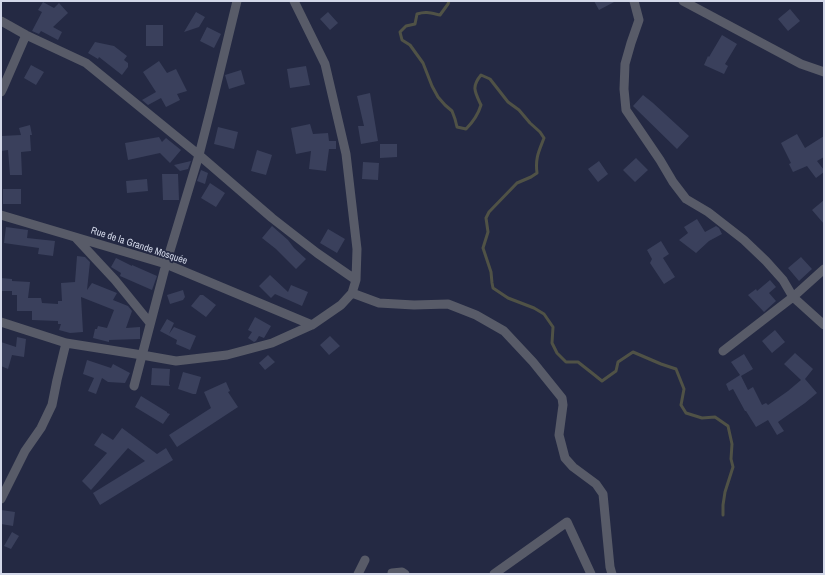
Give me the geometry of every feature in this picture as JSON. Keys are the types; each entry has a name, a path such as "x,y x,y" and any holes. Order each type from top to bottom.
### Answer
{"street":[{"path":"134,386 166,264 199,155 238,1"},
{"path":"1,322 66,343 176,361 227,355 272,343 312,325 341,305 352,294 356,280 357,249 346,154 325,64 294,1"},
{"path":"634,1 639,20 625,64 624,89 626,110 673,182 686,199 708,212 744,240 783,280 793,297 824,325"},
{"path":"683,1 800,64 824,72"},
{"path":"1,21 26,35 86,63 199,155 272,218 317,253 356,280"},
{"path":"1,92 26,35"},
{"name":"Rue de la Grande Mosquée","path":"1,215 166,264 312,325"},
{"path":"74,236 150,323"},
{"path":"723,351 793,297 824,269"},
{"path":"352,294 379,302 414,305 448,304 476,315 504,331 533,362 562,398 563,405 558,435 565,458 573,467 596,484 604,494 610,567 612,574"},
{"path":"1,499 25,451 41,428 52,405 66,343"},
{"path":"494,574 567,522 591,574"},
{"path":"358,574 365,560"},
{"path":"392,574 402,572 405,574"}],"building":[{"path":"594,1 616,1 599,10"},
{"path":"43,2 54,8 59,3 68,13 53,27 62,32 58,40 41,31 39,34 32,31 42,12 38,10"},
{"path":"790,9 800,21 788,31 778,19"},
{"path":"196,12 205,17 199,27 184,32"},
{"path":"328,12 338,23 330,30 320,19"},
{"path":"146,25 163,25 163,46 146,46"},
{"path":"207,27 221,34 214,48 200,41"},
{"path":"722,35 737,44 725,64 728,66 724,74 704,65 708,56 709,57"},
{"path":"95,42 114,46 127,56 124,60 128,63 128,67 122,75 99,57 98,59 88,53"},
{"path":"159,61 167,73 176,69 187,91 177,94 180,100 166,107 161,98 148,105 142,100 156,92 143,72"},
{"path":"31,65 44,72 36,85 24,78"},
{"path":"306,66 310,85 290,88 287,69"},
{"path":"241,70 245,84 229,89 225,75"},
{"path":"370,93 378,141 361,144 358,126 364,126 357,96"},
{"path":"643,95 689,136 677,149 633,106"},
{"path":"310,124 313,134 328,133 329,141 336,141 336,149 329,149 326,171 309,169 311,151 296,154 291,128"},
{"path":"30,125 32,135 30,135 31,151 21,152 22,175 10,175 8,150 1,151 1,136 21,135 19,128"},
{"path":"218,127 238,132 234,149 214,144"},
{"path":"797,134 805,148 824,136 824,157 817,161 824,172 816,178 807,166 793,172 789,164 791,163 781,143"},
{"path":"159,137 162,142 166,138 181,150 170,163 160,153 128,160 125,143"},
{"path":"380,144 397,144 397,157 380,158"},
{"path":"257,150 272,155 266,175 251,171"},
{"path":"636,158 648,170 635,182 623,170"},
{"path":"191,161 188,169 180,171 174,165"},
{"path":"599,161 608,174 598,182 588,169"},
{"path":"363,162 379,163 378,180 362,179"},
{"path":"201,170 208,173 205,184 197,181"},
{"path":"162,174 178,174 179,200 163,200"},
{"path":"147,179 148,191 127,193 126,181"},
{"path":"210,183 225,193 216,207 201,198"},
{"path":"3,189 21,189 21,204 3,204"},
{"path":"824,200 824,224 812,210"},
{"path":"697,219 705,232 716,226 722,234 709,241 696,253 679,240 688,233 684,227"},
{"path":"272,226 306,259 296,269 276,249 262,238"},
{"path":"6,227 28,230 27,238 55,241 53,256 38,254 39,248 4,243"},
{"path":"328,229 345,239 337,253 320,243"},
{"path":"661,241 669,254 663,258 675,277 664,284 650,263 652,259 647,250"},
{"path":"77,256 85,257 90,262 87,290 92,283 117,293 113,300 128,306 132,311 126,328 140,327 140,339 109,340 109,342 93,338 95,329 97,329 98,326 107,328 114,310 81,297 83,332 70,333 59,330 61,324 58,324 58,321 32,320 32,311 17,311 17,295 12,295 12,291 1,291 1,278 12,279 12,281 30,282 28,298 41,298 42,303 58,304 58,301 62,301 61,283 75,282"},
{"path":"801,257 812,269 799,281 788,268"},
{"path":"116,258 157,276 152,290 120,276 121,273 111,267"},
{"path":"270,275 288,292 291,285 308,292 302,306 275,294 271,298 259,286"},
{"path":"770,280 776,287 769,293 776,301 764,312 748,295 756,289 757,291"},
{"path":"183,290 185,297 183,300 170,304 167,295"},
{"path":"200,295 203,295 216,305 206,317 191,306"},
{"path":"255,317 271,326 264,338 259,336 254,342 248,338 252,332 248,330"},
{"path":"167,319 174,323 169,334 174,327 196,336 190,350 176,344 177,340 160,331"},
{"path":"775,330 785,342 772,353 762,341"},
{"path":"330,336 340,346 329,355 320,345"},
{"path":"17,337 26,339 24,357 12,355 8,369 1,366 1,342 16,347"},
{"path":"795,353 813,369 805,379 817,393 778,422 784,431 777,435 768,420 756,427 733,389 729,391 726,384 740,375 731,362 744,354 753,369 741,376 748,390 753,387 762,405 766,403 768,405 801,380 784,364"},
{"path":"268,355 275,362 265,370 259,363"},
{"path":"87,360 111,368 113,364 130,373 125,383 108,382 102,378 96,394 88,391 94,378 83,374"},
{"path":"152,368 170,369 170,386 151,385"},
{"path":"183,372 201,377 196,394 178,389"},
{"path":"226,382 230,391 228,392 238,407 177,447 169,435 211,408 204,392"},
{"path":"141,396 170,414 163,424 135,407"},
{"path":"122,428 157,454 166,448 173,460 100,505 93,493 145,461 128,448 91,490 82,481 107,453 94,445 102,433 113,440"},
{"path":"1,510 15,512 13,526 1,524"},
{"path":"12,532 19,536 11,549 4,546"}],"waterway":[{"path":"449,1 440,15 426,12 417,14 415,24 406,26 400,32 402,40 410,45 423,63 438,97 452,111 457,127 466,129 478,112 481,105 475,90 475,86 481,75 490,79 508,102 519,110 544,138 537,159 537,173 517,183 489,212 486,218 488,232 483,248 491,272 493,288 508,298 534,308 544,314 553,327 552,343 557,353 566,362 578,362 602,381 616,371 618,362 633,352 676,369 684,389 681,405 686,413 702,418 715,417 728,426 732,444 731,459 733,467 725,492 723,515"}]}
